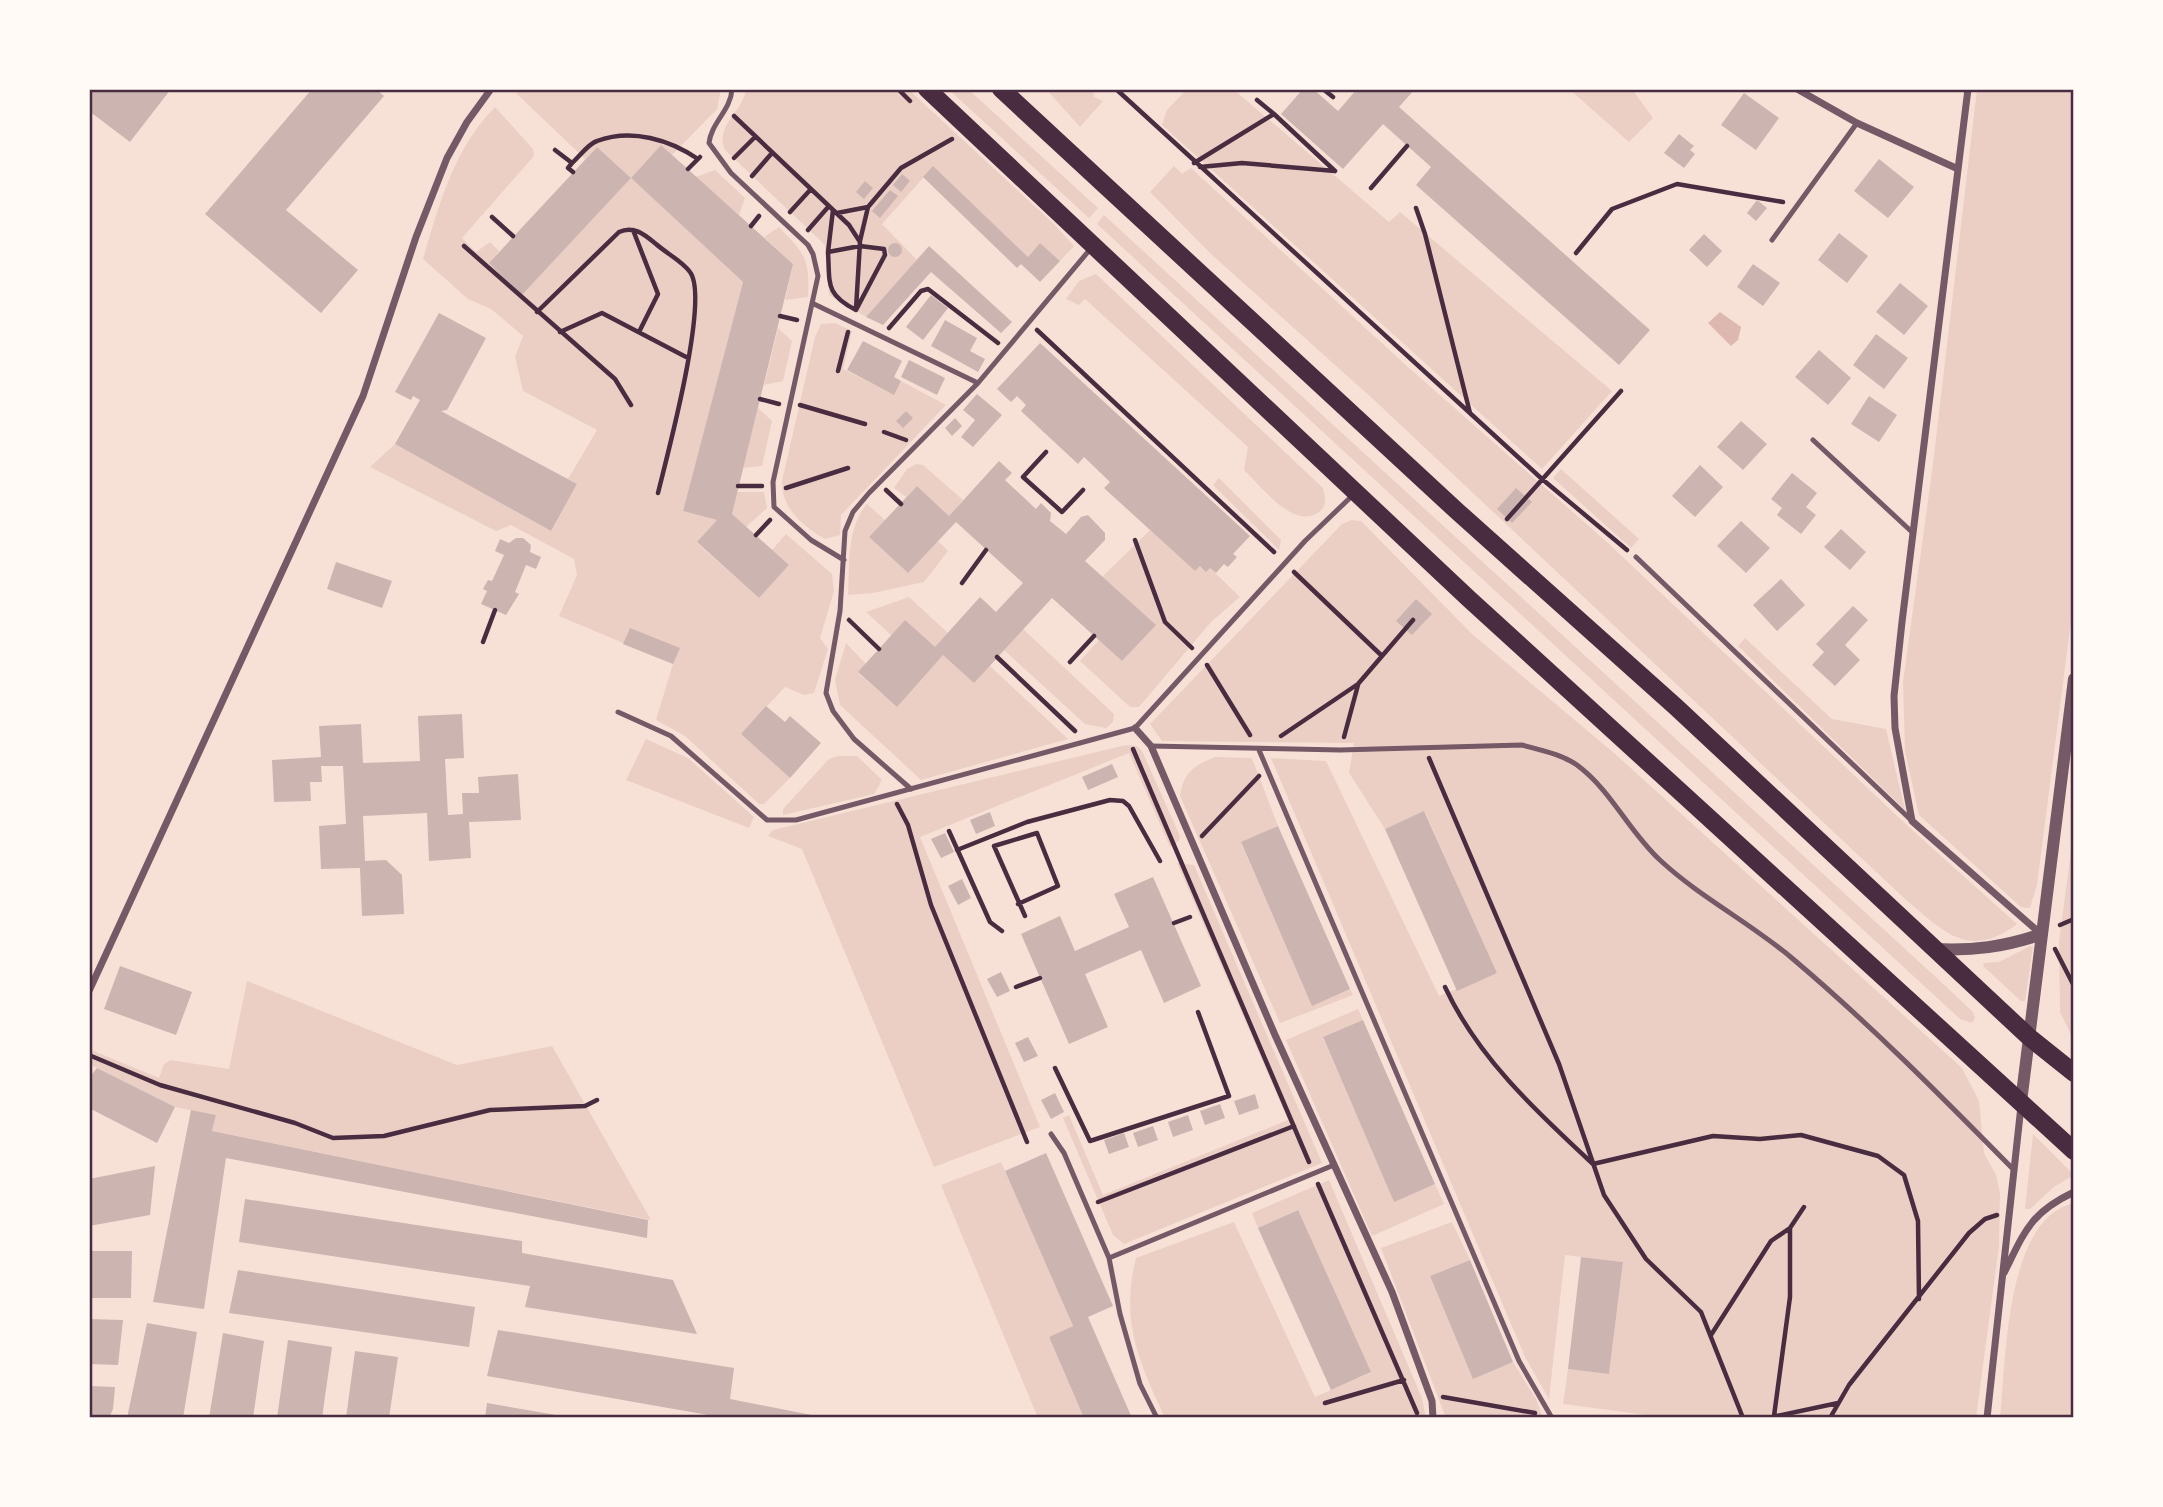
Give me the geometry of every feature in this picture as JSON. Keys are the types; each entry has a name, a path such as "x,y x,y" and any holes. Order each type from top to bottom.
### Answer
{"main road":[{"path":"928,89 1468,598 2074,1151"},
{"path":"1001,89 1428,484 1676,707 2029,1037 2074,1073"}],"street":[{"path":"89,991 363,396 416,237 447,158 467,122 491,89"},
{"path":"1797,89 1857,123 1958,169"},
{"path":"1968,89 1894,696 1899,760 1912,821 2042,934"},
{"path":"1987,1418 2012,1168 2074,679"},
{"path":"1135,729 1151,746 1392,1292 1430,1395 1433,1418"},
{"path":"1934,948 1974,951 1995,948 2042,934"},
{"path":"2002,1276 2030,1222 2051,1203 2074,1192"}],"lane":[{"path":"732,89 726,108 710,133 710,146 744,185 801,238 813,254 816,264 818,289 789,404 772,489 778,511 811,540 844,560"},
{"path":"1772,240 1857,123"},
{"path":"911,789 854,739 829,702 826,693 840,611 845,531 853,512 915,444 978,383 1030,324 1094,244"},
{"path":"814,304 978,383"},
{"path":"1813,440 1913,533"},
{"path":"618,712 671,736 767,820 796,820 1135,729 1305,541 1356,492"},
{"path":"1636,557 1912,821"},
{"path":"1151,746 1340,750 1522,745 1551,752 1576,764 1607,793 1641,841 1661,861 1791,957 1905,1061 2012,1168"},
{"path":"1259,750 1519,1361 1552,1417"},
{"path":"1051,1134 1064,1153 1109,1258 1120,1314 1140,1384 1157,1418"},
{"path":"1109,1258 1334,1165"}],"path":[{"path":"1115,89 1542,479 1636,557"},
{"path":"1323,89 1332,97"},
{"path":"1196,165 1242,163 1335,171 1257,100"},
{"path":"726,108 833,210 860,244"},
{"path":"1196,165 1274,114"},
{"path":"1143,124 1148,119"},
{"path":"573,172 568,167 596,141 634,136 660,138 678,145 698,159"},
{"path":"726,166 755,136"},
{"path":"838,371 856,310 860,244 868,206 901,168 952,139"},
{"path":"688,169 710,146"},
{"path":"1371,188 1408,146"},
{"path":"555,150 572,163"},
{"path":"744,185 772,153"},
{"path":"1576,253 1612,209 1677,184 1798,205"},
{"path":"782,221 811,189"},
{"path":"801,238 833,210 868,206"},
{"path":"1416,208 1426,234 1470,414"},
{"path":"833,210 828,252 831,291 837,300 856,310"},
{"path":"492,217 513,236"},
{"path":"537,312 619,232 627,228 641,232 691,272 696,292 688,358 658,494"},
{"path":"633,230 658,294 639,332"},
{"path":"828,252 860,244 884,248 885,255 856,310"},
{"path":"464,246 615,379 631,405"},
{"path":"883,335 921,290 928,289 1007,350"},
{"path":"560,332 602,313 688,358"},
{"path":"1030,324 1274,552"},
{"path":"1507,519 1621,391"},
{"path":"760,399 865,424"},
{"path":"884,432 915,444"},
{"path":"1046,452 1023,477 1062,512 1083,490"},
{"path":"738,486 772,489 848,468"},
{"path":"756,536 778,511"},
{"path":"1135,540 1165,622 1201,656 1259,750 1358,684 1413,620"},
{"path":"962,583 986,550"},
{"path":"1294,572 1381,655"},
{"path":"483,642 495,610"},
{"path":"840,611 879,649"},
{"path":"1070,662 1094,636"},
{"path":"997,657 1086,742"},
{"path":"1340,750 1358,684"},
{"path":"1126,731 1404,1380 1417,1418"},
{"path":"1424,747 1559,1064 1604,1195 1646,1259 1701,1312 1743,1418"},
{"path":"1195,844 1267,768"},
{"path":"891,794 908,825 930,905 1027,1142"},
{"path":"957,850 1027,822 1110,800 1123,801 1129,806 1160,861"},
{"path":"948,831 990,922 1002,931"},
{"path":"1018,904 1058,886 1037,832 994,846 1018,904 1025,916"},
{"path":"1174,923 1190,917"},
{"path":"2042,934 2059,953 2074,986"},
{"path":"1016,986 1040,978"},
{"path":"1445,987 1460,1019 1523,1099 1594,1164"},
{"path":"1055,1068 1090,1141 1229,1096 1198,1012"},
{"path":"89,1055 160,1086 295,1123 333,1138 384,1136 490,1110 585,1106 597,1100"},
{"path":"1087,1206 1294,1126"},
{"path":"1594,1164 1713,1136 1760,1139 1801,1135 1878,1156 1904,1175 1918,1221 1919,1299"},
{"path":"1710,1336 1771,1241 1790,1228 1804,1207"},
{"path":"1830,1418 1849,1385 1969,1233 1985,1219 2008,1211"},
{"path":"1774,1416 1790,1297 1790,1228"},
{"path":"1325,1403 1404,1380"},
{"path":"1430,1395 1552,1417"},
{"path":"1767,1418 1839,1403"}],"shaded area":[{"path":"516,89 721,89 717,109 672,155 661,145 631,178 597,147 585,159 517,94"},
{"path":"746,89 908,89 1054,224 1074,246 1060,261 1040,243 1028,257 933,167 882,224 917,260 866,317 829,295 825,245 725,150 723,134"},
{"path":"948,89 968,89 1098,208 1089,218"},
{"path":"1046,89 1093,89 1094,97 1103,101 1080,127"},
{"path":"1187,89 1233,89 1389,222 1400,212 1612,391 1542,469 1162,125 1167,110"},
{"path":"1569,89 1632,89 1653,118 1629,142"},
{"path":"1977,89 2074,89 2074,598 2037,885 2030,908 2021,907 1919,815 1905,751 1903,682 1933,464"},
{"path":"495,107 533,149 534,156 462,238 476,252 490,242 499,251 489,263 521,296 631,178 743,282 683,511 717,520 697,543 759,598 789,565 772,550 786,534 832,574 834,591 820,638 828,649 814,693 804,695 785,687 741,734 790,778 764,804 759,804 685,736 656,720 673,664 559,616 577,575 574,559 511,525 496,531 370,467 395,444 551,531 577,484 568,479 597,430 523,391 515,357 523,336 491,309 468,299 423,259 442,198 458,159 481,123"},
{"path":"1174,166 1182,174 1191,168 1408,367 1609,544 1910,828 2017,924 2000,935 1970,941 1944,931 1905,899 1373,399 1211,254 1150,192"},
{"path":"715,170 745,198 739,215 696,177"},
{"path":"1104,215 1939,980 1973,1012 1975,1018 1972,1023 1960,1019 1097,224"},
{"path":"779,227 795,244 807,265 808,297 785,300 793,264 764,237"},
{"path":"1096,274 1323,488 1324,507 1319,512 1299,516 1278,504 1244,470 1248,447 1085,299 1079,305 1066,299 1079,281"},
{"path":"1720,312 1741,327 1738,340 1731,346 1708,323"},
{"path":"835,323 852,331 843,369 893,394 901,381 946,405 841,515 840,535 825,539 809,529 789,508 782,481 815,337 821,324"},
{"path":"778,328 792,341 783,381 764,385"},
{"path":"758,408 772,421 762,466 743,468"},
{"path":"916,464 923,465 963,500 949,516 917,486 906,497 894,488 907,469"},
{"path":"1561,469 1639,539 1631,548 1553,478"},
{"path":"1219,478 1281,540 1279,550 1213,485"},
{"path":"737,492 764,492 767,508 746,527 732,514"},
{"path":"867,504 885,520 869,537 908,573 938,541 948,551 924,582 873,593 848,595 852,535"},
{"path":"1351,520 1361,521 1472,634 1614,753 1962,1068 1979,1101 1984,1153 1996,1175 2000,1193 1999,1246 1976,1418 1670,1418 1563,1404 1568,1369 1609,1374 1623,1262 1565,1255 1549,1399 1525,1357 1271,758 1326,761 1439,996 1497,973 1425,812 1385,829 1349,773 1354,743 1162,741 1150,724 1342,524"},
{"path":"1150,530 1195,571 1200,566 1210,568 1240,597 1211,622 1139,707 1130,707 1080,661 1099,640 1122,661 1155,625 1102,577"},
{"path":"909,597 948,633 935,647 891,635 866,612"},
{"path":"1023,629 1114,714 1113,722 1106,728 1085,724 1004,650"},
{"path":"1745,638 1832,719 1886,729 1905,810 1738,646"},
{"path":"846,643 866,664 858,673 896,706 943,655 990,666 1068,739 921,780 840,705 835,680"},
{"path":"646,739 688,758 754,817 749,828 626,780"},
{"path":"1126,745 1137,746 1142,751 1180,836 1179,841 1170,847 1129,753 920,837 1040,1127 934,1167 802,849 768,836 773,830"},
{"path":"857,756 882,780 874,794 783,815 783,809 829,759"},
{"path":"1215,757 1252,758 1278,826 1241,843 1312,1005 1350,989 1353,995 1280,1023 1180,796 1184,781 1191,771"},
{"path":"2074,828 2074,1041 2060,1012 2059,942"},
{"path":"1177,863 1194,865 1322,1163 1124,1244 1113,1235 1063,1118 1069,1115 1103,1195 1288,1120"},
{"path":"2030,946 2033,947 2025,1001 2021,1001 1983,966 1984,963 1999,962"},
{"path":"247,981 457,1065 552,1046 651,1220 212,1131 216,1115 175,1107 89,1064 89,1049 159,1078 164,1064 170,1060 229,1069"},
{"path":"1358,1009 1363,1020 1323,1038 1394,1201 1435,1184 1444,1204 1372,1236 1286,1040"},
{"path":"2033,1134 2074,1175 2054,1187 2030,1209 2025,1209"},
{"path":"1001,1162 1073,1326 1049,1337 1084,1418 1038,1418 941,1185"},
{"path":"1329,1180 1422,1398 1426,1418 1165,1418 1140,1359 1131,1322 1130,1302 1136,1258 1234,1222 1315,1397 1370,1373 1297,1210 1258,1228 1252,1213"},
{"path":"2074,1203 2074,1418 2000,1418 2008,1329 2013,1295 2022,1263 2034,1235 2051,1214"},
{"path":"1452,1222 1470,1260 1430,1276 1473,1378 1513,1362 1536,1399 1543,1418 1446,1418 1381,1248"}],"building":[{"path":"89,89 171,89 130,142 89,111"},
{"path":"312,89 376,89 384,96 286,210 358,270 321,313 205,214"},
{"path":"1303,89 1313,89 1338,111 1357,89 1415,89 1399,107 1650,330 1619,365 1416,185 1431,167 1383,124 1343,169 1281,114"},
{"path":"1744,93 1779,118 1756,150 1721,125"},
{"path":"1679,134 1694,146 1690,150 1695,154 1684,168 1664,153"},
{"path":"661,145 793,264 732,514 789,565 759,598 697,542 717,520 683,511 743,282 631,178"},
{"path":"597,147 631,178 521,296 489,263"},
{"path":"1879,159 1914,187 1888,218 1854,191"},
{"path":"933,166 1028,257 1040,243 1060,261 1040,282 1021,264 1017,268 923,177"},
{"path":"902,174 910,181 901,192 893,185"},
{"path":"865,181 873,188 864,199 856,192"},
{"path":"890,190 898,196 880,218 872,211"},
{"path":"1757,200 1767,208 1756,221 1747,213"},
{"path":"1839,233 1868,256 1847,283 1818,260"},
{"path":"1704,234 1722,251 1707,267 1689,250"},
{"path":"895,243 900,245 900,255 895,257 890,255 888,250 890,245"},
{"path":"929,246 1012,322 1001,333 931,272 883,325 866,317"},
{"path":"1753,264 1780,283 1763,306 1737,287"},
{"path":"1900,283 1928,306 1904,335 1876,312"},
{"path":"931,295 948,308 923,340 906,327"},
{"path":"439,313 486,338 447,410 441,411 577,484 551,531 395,444 420,400 413,396 411,400 395,392"},
{"path":"945,320 977,338 970,351 985,359 978,372 931,346"},
{"path":"1876,334 1908,358 1884,389 1853,365"},
{"path":"863,341 902,361 894,377 901,381 894,395 847,370"},
{"path":"1040,343 1250,536 1233,554 1237,557 1228,567 1224,564 1216,573 1210,568 1206,572 1200,566 1195,571 1104,488 1110,482 1084,457 1078,464 1021,411 1026,405 1017,396 1011,402 997,389"},
{"path":"1819,350 1851,378 1828,405 1795,377"},
{"path":"909,360 945,378 937,395 901,377"},
{"path":"977,394 1002,415 973,447 961,437 975,420 963,410"},
{"path":"1869,396 1897,415 1879,442 1851,424"},
{"path":"906,411 913,418 903,428 896,421"},
{"path":"955,418 962,426 952,436 945,428"},
{"path":"1741,421 1767,444 1743,470 1717,447"},
{"path":"999,461 1012,473 1005,480 1036,509 1041,503 1051,513 1050,521 1066,534 1081,517 1088,515 1105,533 1105,540 1085,561 1156,625 1122,661 1052,598 974,683 943,655 897,707 858,672 905,620 935,647 980,597 996,612 1023,583 956,522 908,573 869,537 917,486 949,516"},
{"path":"1700,465 1723,487 1695,517 1672,496"},
{"path":"1792,473 1817,493 1806,507 1816,515 1801,534 1777,515 1782,508 1771,499"},
{"path":"1516,488 1532,502 1512,523 1497,509"},
{"path":"1741,521 1770,548 1746,573 1717,546"},
{"path":"1841,529 1866,552 1850,570 1824,547"},
{"path":"516,538 523,538 531,545 530,552 541,557 536,569 526,565 515,592 519,594 506,615 481,604 487,591 483,589 488,580 492,581 504,555 495,551 500,539 509,543"},
{"path":"336,562 392,581 382,608 327,589"},
{"path":"1781,579 1805,605 1777,631 1753,605"},
{"path":"1416,599 1432,614 1412,635 1396,621"},
{"path":"1853,606 1868,620 1845,645 1860,660 1835,686 1812,665 1824,652 1816,644"},
{"path":"630,628 680,648 673,664 623,644"},
{"path":"766,706 785,722 790,716 821,743 790,778 741,734"},
{"path":"462,714 464,758 445,759 448,815 463,814 462,793 479,793 478,777 518,774 521,820 469,822 471,858 429,861 427,813 363,816 365,861 386,860 402,875 404,914 362,916 360,868 321,869 319,826 346,824 343,766 321,766 322,782 310,782 311,801 274,802 272,760 321,757 319,726 361,724 363,763 420,761 418,716"},
{"path":"1112,764 1118,777 1088,790 1082,777"},
{"path":"1424,811 1497,973 1457,991 1385,829"},
{"path":"990,812 995,826 976,834 970,820"},
{"path":"1278,826 1350,989 1312,1006 1241,842"},
{"path":"945,833 954,852 941,858 931,839"},
{"path":"1153,877 1201,986 1164,1003 1141,950 1085,974 1108,1027 1069,1044 1021,934 1060,916 1075,951 1129,927 1114,894"},
{"path":"962,879 971,898 958,905 948,886"},
{"path":"120,966 192,992 176,1035 104,1009"},
{"path":"1001,972 1010,991 997,997 987,979"},
{"path":"1363,1020 1435,1184 1394,1202 1323,1037"},
{"path":"1028,1037 1038,1056 1024,1062 1015,1043"},
{"path":"97,1068 175,1107 157,1143 89,1108 89,1078"},
{"path":"1055,1093 1064,1112 1051,1119 1041,1100"},
{"path":"1255,1094 1259,1108 1239,1115 1234,1101"},
{"path":"1220,1104 1225,1118 1205,1125 1200,1111"},
{"path":"191,1110 216,1115 212,1131 648,1220 647,1238 226,1158 204,1309 153,1302"},
{"path":"1188,1115 1193,1130 1173,1137 1168,1122"},
{"path":"1153,1126 1158,1140 1138,1147 1133,1133"},
{"path":"1124,1133 1129,1147 1109,1154 1104,1140"},
{"path":"1046,1153 1113,1306 1088,1317 1132,1418 1084,1418 1049,1337 1073,1326 1005,1171"},
{"path":"155,1166 150,1215 89,1226 89,1179"},
{"path":"245,1199 522,1241 522,1253 673,1280 697,1334 525,1307 530,1286 239,1242"},
{"path":"1298,1210 1371,1372 1331,1390 1258,1228"},
{"path":"89,1251 132,1251 131,1298 89,1298"},
{"path":"1581,1257 1623,1262 1609,1374 1568,1369"},
{"path":"1470,1260 1513,1362 1473,1379 1430,1276"},
{"path":"238,1270 475,1307 469,1347 229,1313"},
{"path":"89,1319 123,1320 118,1365 89,1364"},
{"path":"147,1323 197,1332 183,1418 127,1418"},
{"path":"498,1330 734,1368 730,1399 827,1418 725,1418 487,1376"},
{"path":"223,1333 264,1341 253,1418 209,1418"},
{"path":"288,1340 332,1347 322,1418 277,1418"},
{"path":"355,1351 398,1357 389,1418 346,1418"},
{"path":"89,1386 115,1387 113,1409 109,1418 89,1418"},
{"path":"487,1403 562,1416 485,1418"}]}
